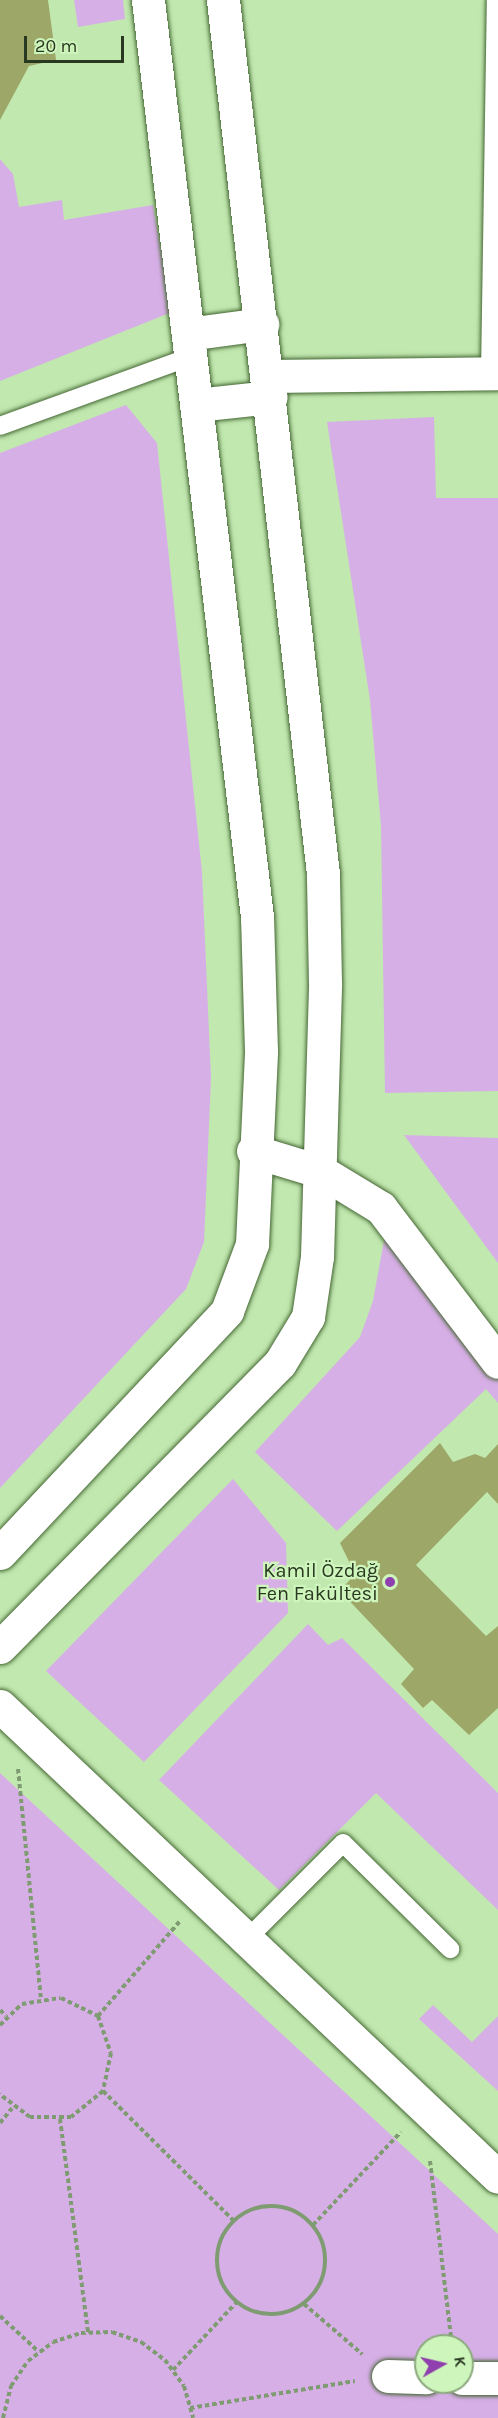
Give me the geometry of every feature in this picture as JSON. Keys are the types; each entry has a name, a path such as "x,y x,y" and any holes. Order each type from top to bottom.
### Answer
{"street":[{"path":"0,1553 227,1311 252,1244 254,1151 261,1051 257,917 148,0"},
{"path":"0,1647 280,1363 308,1317 322,1172 323,874 262,324 223,0"},
{"path":"189,346 262,324"},
{"path":"196,405 269,386 494,373"},
{"path":"254,1151 322,1172 381,1208 498,1362"},
{"path":"6,1712 498,2177"},
{"path":"388,2376 414,2377"},
{"path":"474,2378 498,2378"}],"lane":[{"path":"494,373 496,0"},
{"path":"0,426 189,346"},
{"path":"246,1940 343,1843 450,1949"}],"path":[{"path":"6,1712 41,1998"},
{"path":"98,2016 201,1897"},
{"path":"0,2025 6,2016 41,1998 61,1998 98,2016 111,2053 103,2091 89,2107 60,2119 30,2117 12,2108 0,2094"},
{"path":"0,2010 6,2016"},
{"path":"103,2091 233,2220"},
{"path":"313,2225 424,2107"},
{"path":"424,2107 451,2334"},
{"path":"0,2123 12,2108"},
{"path":"60,2119 88,2332"},
{"path":"266,2205 300,2214 313,2225 325,2258 316,2291 304,2304 271,2315 236,2303 221,2280 216,2253 233,2220 266,2205"},
{"path":"173,2370 236,2303"},
{"path":"304,2304 388,2376"},
{"path":"0,2316 39,2352"},
{"path":"3,2418 11,2386 39,2352 53,2342 88,2332 112,2332 141,2342 173,2370 193,2418"},
{"path":"190,2408 388,2376"}],"shaded area":[{"path":"74,0 123,0 125,19 78,27"},
{"path":"0,159 13,174 19,207 62,200 64,220 153,205 172,312 0,381"},
{"path":"126,405 157,443 202,872 211,1078 204,1242 186,1289 0,1488 0,453"},
{"path":"434,417 436,498 498,498 498,1091 385,1093 381,826 370,700 327,422"},
{"path":"404,1135 498,1138 498,1263"},
{"path":"387,1224 498,1366 498,1403 486,1389 337,1531 255,1452 360,1337 373,1301"},
{"path":"233,1479 286,1543 288,1613 144,1762 46,1671"},
{"path":"308,1624 328,1645 342,1638 498,1793 498,1910 376,1793 279,1890 159,1780"},
{"path":"0,1773 498,2234 498,2418 0,2418"},
{"path":"433,2005 472,2042 498,2016 498,2091 419,2019"}],"building":[{"path":"0,0 48,0 56,60 29,66 0,120"},
{"name":"Kamil Özdağ Fen Fakültesi","path":"440,1443 453,1462 475,1454 485,1458 498,1444 498,1504 487,1492 416,1565 486,1636 498,1626 498,1708 469,1735 432,1700 423,1708 401,1684 414,1669 340,1591 355,1574 340,1543"}],"place":[{"name":"Kamil Özdağ Fen Fakültesi","path":"390,1582"}]}
